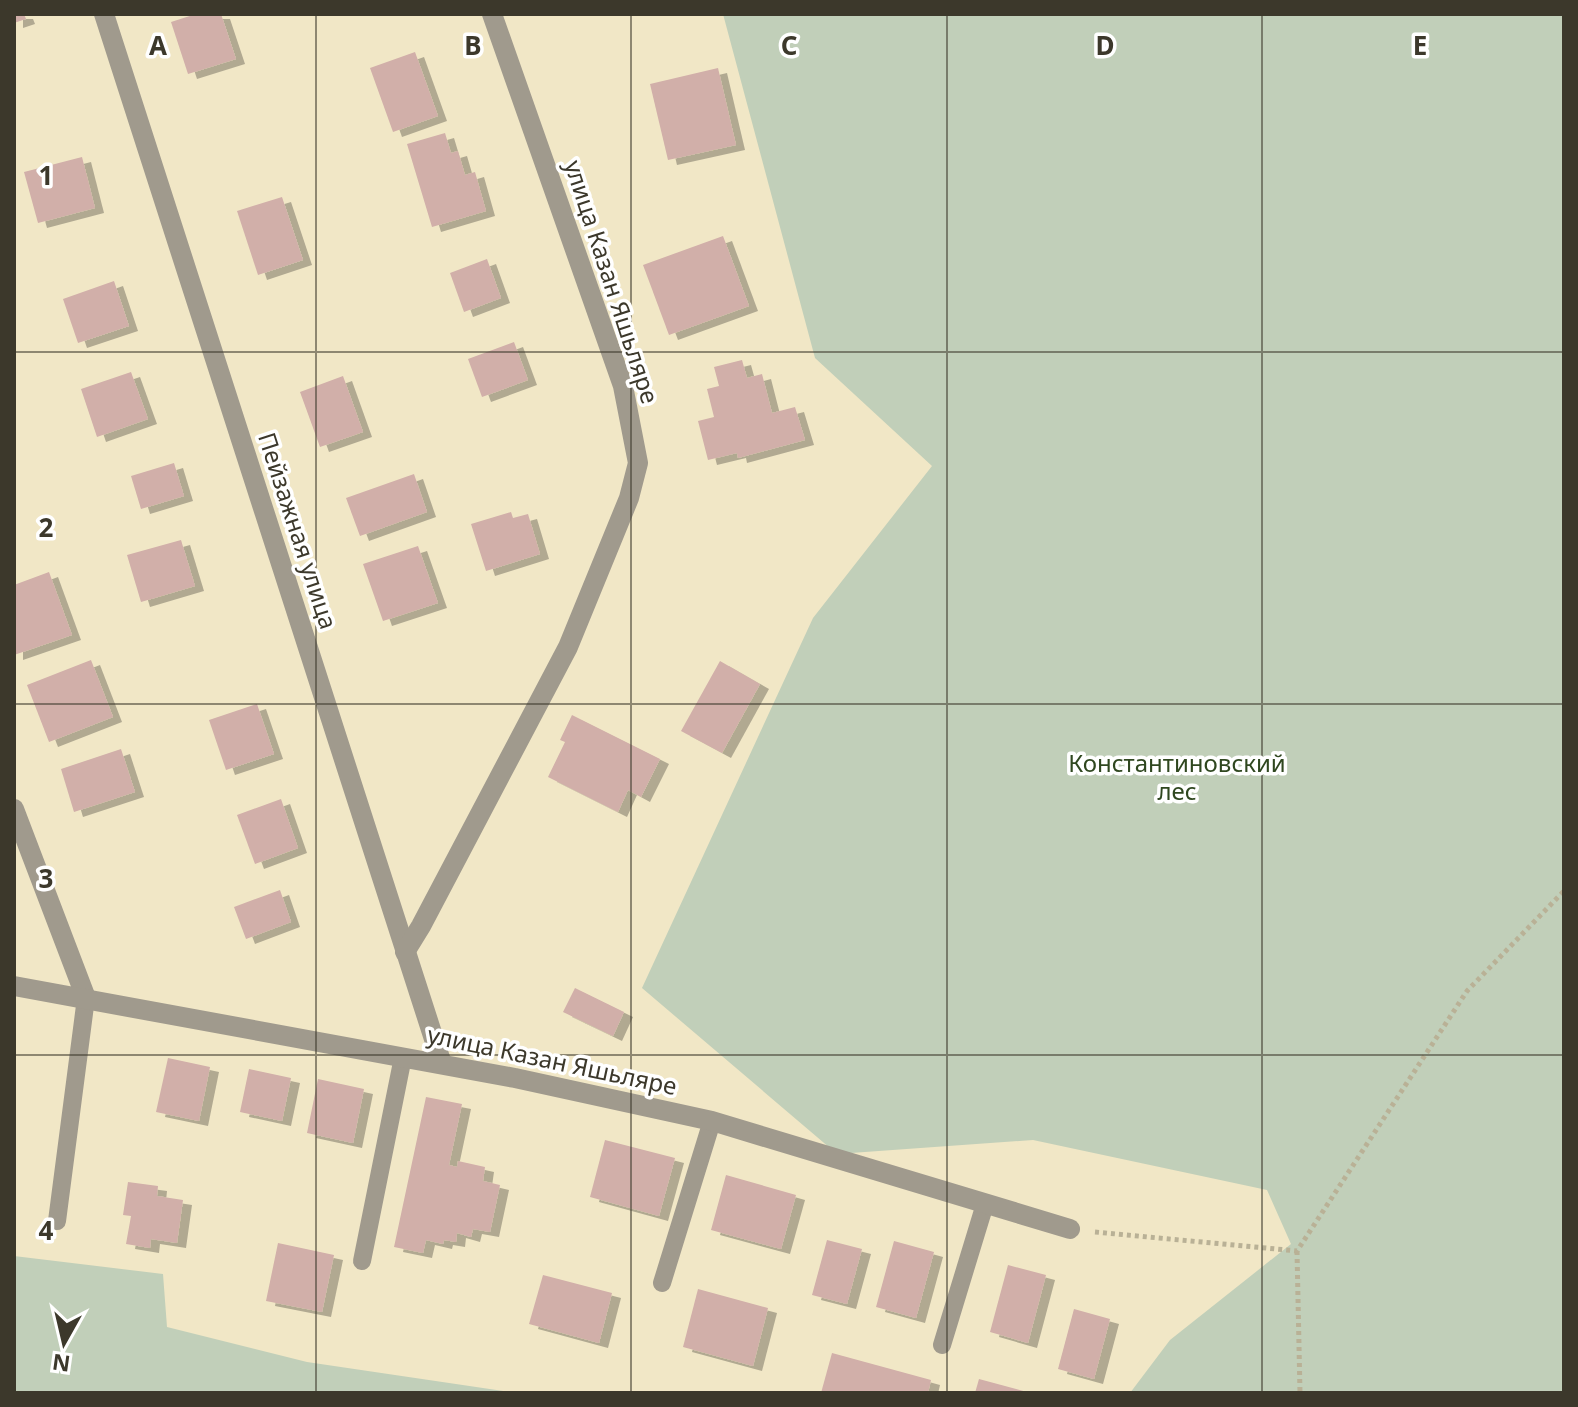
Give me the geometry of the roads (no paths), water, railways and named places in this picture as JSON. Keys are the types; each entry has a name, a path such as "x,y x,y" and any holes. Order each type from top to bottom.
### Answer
{"street":[{"name":"Пейзажная улица","path":"104,14 442,1064"},
{"name":"улица Казан Яшьляре","path":"405,952 568,647 629,498 638,463 623,386 492,14"},
{"path":"14,809 86,998"},
{"name":"улица Казан Яшьляре","path":"14,986 442,1064 712,1121 1070,1229"}],"lane":[{"path":"57,1221 86,998"},
{"path":"362,1261 403,1057"},
{"path":"662,1283 712,1121"},
{"path":"942,1345 985,1204"}],"park label":[{"name":"Константиновский лес","path":"1177,778"}]}
